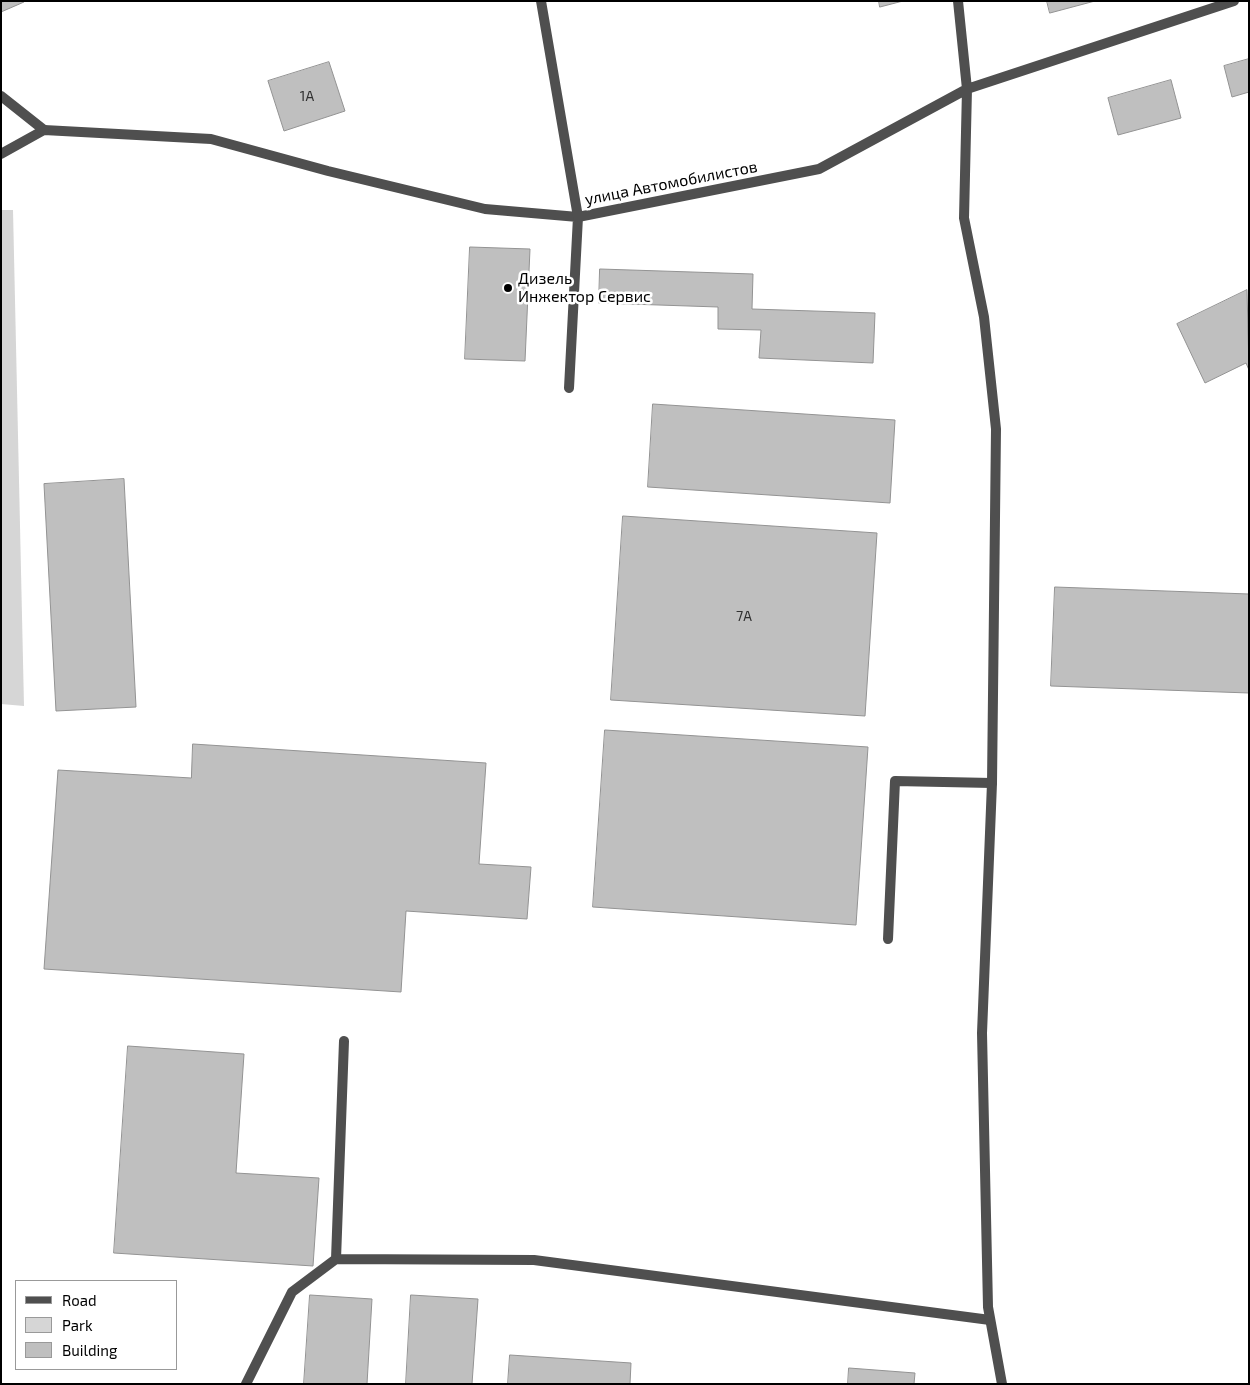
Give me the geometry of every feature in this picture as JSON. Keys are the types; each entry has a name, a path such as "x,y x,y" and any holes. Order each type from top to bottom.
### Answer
{"street":[{"name":"улица Автомобилистов","path":"541,1 578,217 819,169 967,89 1234,1"},
{"path":"958,1 967,89 964,218 984,317 996,429 992,783 982,1033 988,1307 1002,1384"},
{"path":"1,96 44,130"},
{"path":"1,154 44,130 211,139 328,171 485,209 578,217 570,388"},
{"path":"888,939 895,781 992,783"},
{"path":"336,1259 344,1041"},
{"path":"246,1384 292,1292 336,1259 534,1260 990,1320"}],"green space":[{"path":"1,210 13,210 24,706 1,704"}],"building":[{"path":"1,1 24,1 24,2 1,12"},
{"path":"879,1 903,1 880,7"},
{"path":"1047,1 1095,1 1050,13"},
{"path":"1249,59 1249,92 1232,97 1224,66"},
{"path":"329,62 345,111 284,131 268,81"},
{"path":"1171,80 1181,118 1118,135 1108,98"},
{"path":"470,247 530,249 525,361 465,359"},
{"path":"600,269 753,274 752,309 875,313 873,363 759,358 761,330 718,329 718,307 599,303"},
{"path":"1247,290 1249,370 1246,363 1205,383 1177,324"},
{"path":"653,404 895,420 890,503 648,487"},
{"path":"124,479 136,707 56,711 44,484"},
{"path":"623,516 877,533 865,716 611,700"},
{"path":"1055,587 1249,594 1249,693 1051,686"},
{"path":"605,730 868,747 856,925 593,907"},
{"path":"193,744 486,763 479,864 531,867 527,919 406,911 401,992 44,969 58,770 191,778"},
{"path":"128,1046 244,1054 236,1173 319,1178 313,1266 114,1253"},
{"path":"310,1295 372,1299 367,1384 304,1384"},
{"path":"411,1295 478,1299 472,1384 406,1384"},
{"path":"510,1355 631,1363 630,1384 508,1384"},
{"path":"849,1368 915,1373 914,1384 848,1384"}],"place":[{"name":"Дизель Инжектор Сервис","path":"508,288"}]}
